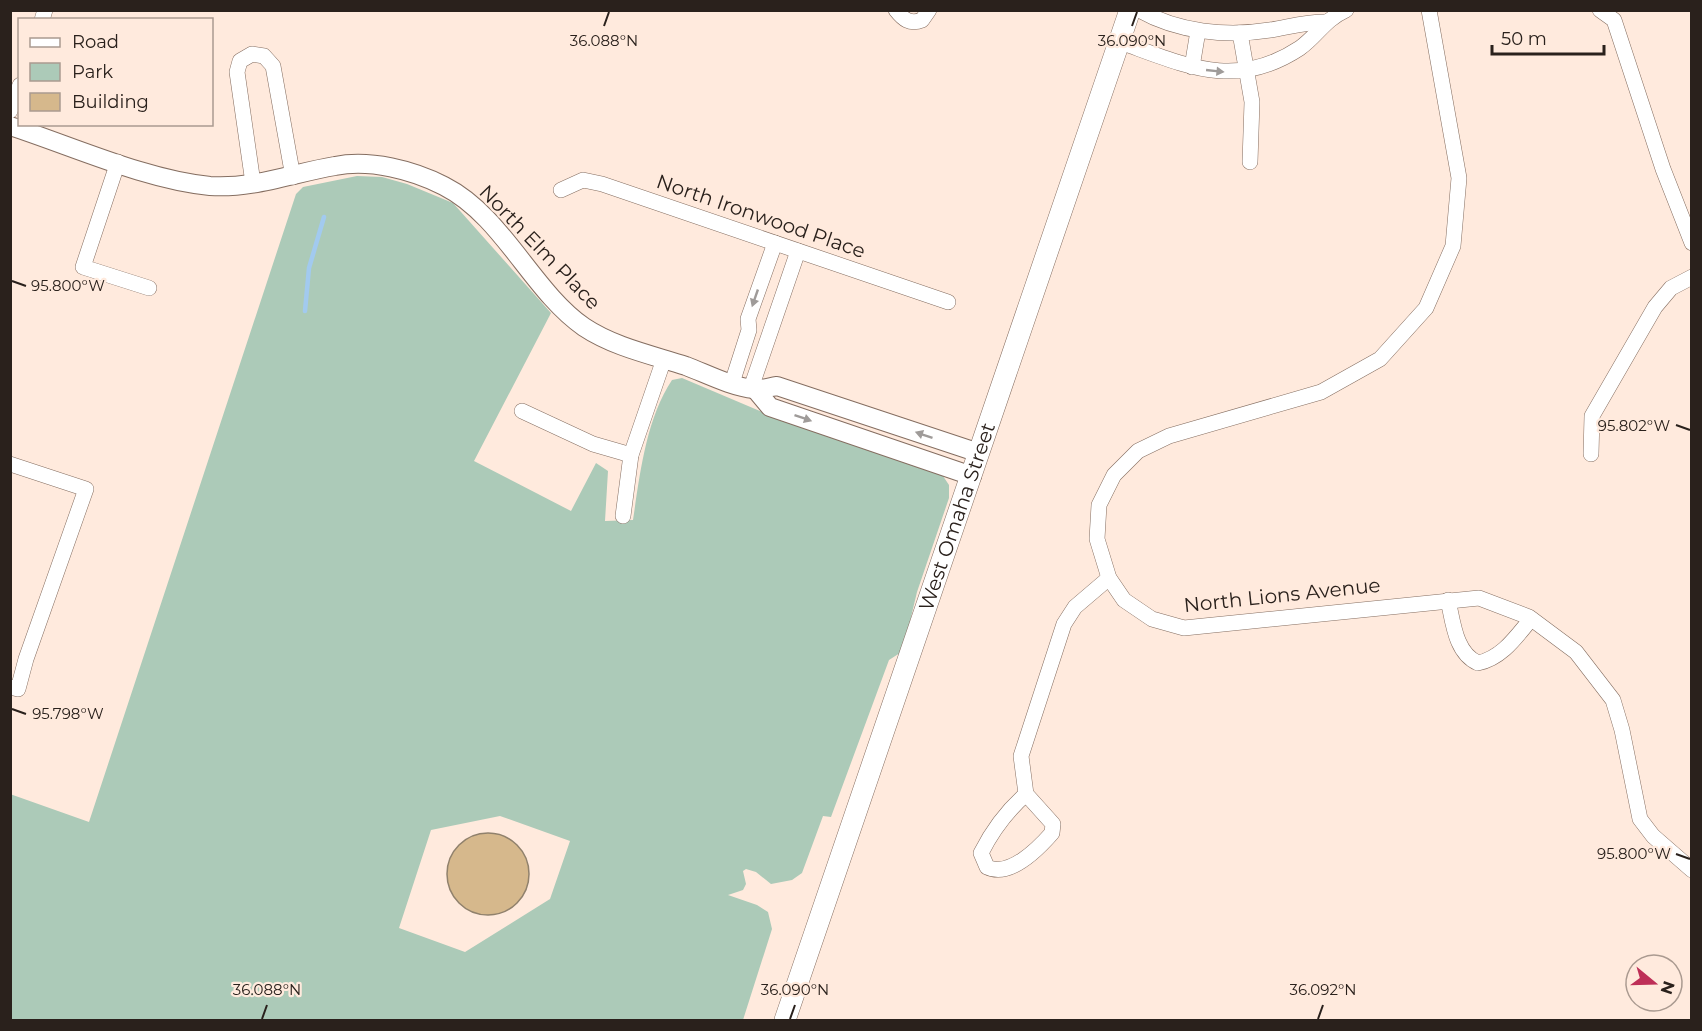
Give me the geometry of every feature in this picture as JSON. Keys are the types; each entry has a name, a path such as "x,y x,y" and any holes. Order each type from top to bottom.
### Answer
{"main road":[{"name":"West Omaha Street","path":"785,1020 1130,10"}],"street":[{"path":"896,10 902,18 914,23 922,20 929,10"},
{"path":"1139,10 1198,31 1240,33 1303,22 1325,22"},
{"path":"1120,42 1192,67 1218,72 1246,71 1300,48 1325,22 1346,10"},
{"path":"1026,794 1015,804 987,841 981,853 987,867 1000,871 1011,867 1052,833 1053,824 1026,794 1021,756 1064,624 1075,607 1107,575 1096,539 1100,505 1114,475 1138,451 1169,436 1321,392 1380,359 1426,308 1453,246 1459,178 1429,10"},
{"path":"1600,10 1614,20 1663,169 1692,243"},
{"path":"1192,67 1198,31"},
{"path":"1240,33 1252,109 1250,162"},
{"path":"254,183 237,72 240,61 252,54 264,56 273,66 292,177"},
{"path":"10,111 18,90"},
{"name":"North Elm Place","path":"10,126 173,180 193,183 232,186 292,177 336,165 372,165 396,169 445,187 469,203 558,302 584,327 614,342 753,389 777,386 979,453"},
{"path":"118,162 83,267 149,288"},
{"name":"North Ironwood Place","path":"561,190 583,180 602,184 948,302"},
{"path":"732,382 749,330 748,319 775,243"},
{"path":"753,389 798,251"},
{"path":"1591,454 1592,416 1655,307 1671,288 1692,277"},
{"path":"623,516 631,455 664,359"},
{"name":"North Elm Place","path":"753,389 770,407 972,476"},
{"path":"522,411 540,417 593,444 631,455"},
{"path":"10,464 86,489 14,688"},
{"name":"North Lions Avenue","path":"1107,575 1124,600 1152,619 1184,628 1479,597 1531,619 1576,652 1613,700 1622,730 1640,819 1653,836 1692,870"},
{"path":"1448,600 1460,645 1466,655 1478,663 1486,661 1509,646 1531,619"}],"green space":[{"path":"357,176 382,177 407,184 453,203 551,313 474,461 571,511 596,463 608,471 605,521 633,520 650,429 663,395 672,380 682,378 767,414 941,473 949,485 949,498 917,592 903,651 889,660 831,817 823,816 802,873 792,880 771,884 756,872 746,869 743,871 746,884 743,890 728,895 757,905 768,912 772,929 743,1020 11,1020 10,794 89,822 296,194 303,187","holes":["500,816 570,841 550,899 465,952 399,928 431,830"]}],"building":[{"path":"488,833 504,837 517,845 525,858 529,874 525,890 517,903 504,911 488,915 472,911 459,903 451,890 447,874 451,858 459,845 472,837"}],"waterway":[{"path":"305,311 309,268 324,217"}]}
